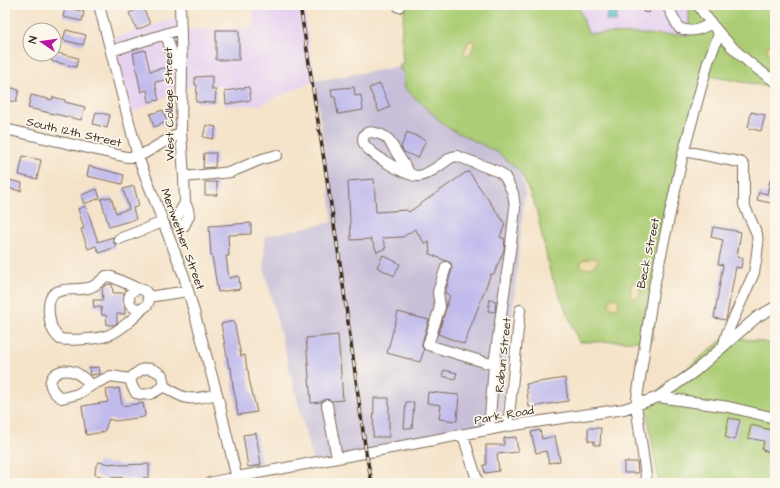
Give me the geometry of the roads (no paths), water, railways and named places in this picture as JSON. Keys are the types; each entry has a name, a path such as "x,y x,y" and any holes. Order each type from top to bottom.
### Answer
{"street":[{"name":"Meriwether Street","path":"99,5 138,157 184,276 217,394 238,480"},
{"name":"West College Street","path":"180,5 182,63 181,132 184,203"},
{"path":"668,5 679,28 695,31 710,24"},
{"path":"698,5 710,24 719,34 757,70 775,81"},
{"path":"111,51 181,29"},
{"path":"166,34 174,64 182,63"},
{"name":"Beck Street","path":"647,483 636,405 653,291 684,151 708,62 719,34"},
{"name":"South 12th Street","path":"5,130 127,157 138,157"},
{"path":"138,157 181,132"},
{"path":"410,174 388,139 379,133 373,132 367,133 364,136 363,141 365,146 373,154 410,174 419,176 425,174 452,157 457,156 498,172 505,177 513,193 515,208 494,365 489,430"},
{"path":"684,151 739,162 744,166 744,205 757,234 756,261 754,274 722,347"},
{"path":"184,177 232,172 262,159 277,156"},
{"path":"119,239 163,222"},
{"path":"446,267 438,292 440,307 428,345 494,365"},
{"path":"106,276 126,283 145,292 148,297 147,303 133,319 105,336 68,340 60,339 56,335 49,320 48,304 56,292 61,290 88,288 96,285 106,276"},
{"path":"126,283 131,305 136,308 143,308"},
{"path":"130,296 134,291 139,289"},
{"path":"148,297 188,291"},
{"name":"Park Road","path":"209,483 238,480 337,458 508,426 624,409 658,397 694,372 757,317 775,307"},
{"name":"Rabun Street","path":"508,426 520,310"},
{"path":"130,378 136,371 142,368 155,370 162,375 164,386 180,397 198,398 217,394"},
{"path":"92,385 111,376 130,378"},
{"path":"130,378 136,393 144,395 152,394 164,386"},
{"path":"658,397 729,407 775,418"},
{"path":"327,405 337,458"},
{"path":"463,435 478,483"}],"water":[{"path":"609,5 634,5 632,13 618,10 616,22 606,20"}],"railway":[{"path":"300,5 340,263 366,453 372,483"}]}
